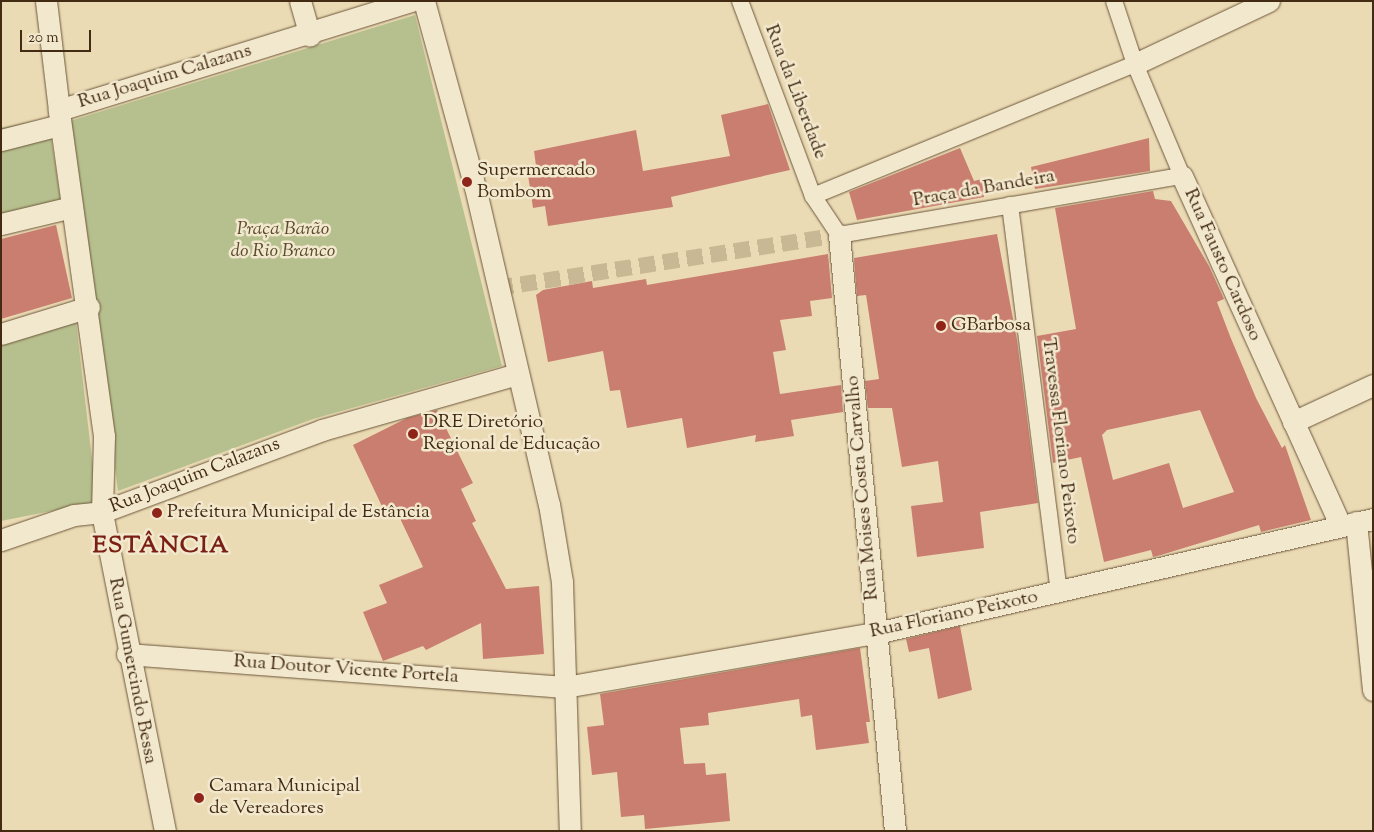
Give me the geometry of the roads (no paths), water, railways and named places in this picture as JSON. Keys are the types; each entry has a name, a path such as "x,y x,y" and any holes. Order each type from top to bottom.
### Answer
{"street":[{"path":"1,140 60,118 46,1"},
{"path":"300,1 310,36"},
{"name":"Rua Joaquim Calazans","path":"412,1 310,36 201,64 60,118 72,207 89,307 104,436 102,512 322,430 517,374"},
{"path":"424,1 475,187 517,374 549,504 562,582 567,826"},
{"name":"Rua da Liberdade","path":"740,1 813,196"},
{"name":"Rua Fausto Cardoso","path":"1114,1 1135,64 1182,176 1293,422 1356,522 1373,690"},
{"path":"839,234 813,196 1135,64 1269,1"},
{"name":"Praça da Bandeira","path":"839,234 1182,176"},
{"name":"Travessa Floriano Peixoto","path":"1010,205 1059,592"},
{"path":"1,224 72,207"},
{"name":"Rua Moises Costa Carvalho","path":"839,234 895,831"},
{"path":"1,334 89,307"},
{"path":"1293,422 1373,385"},
{"path":"1,540 74,515 102,512"},
{"name":"Rua Gumercindo Bessa","path":"102,512 127,654 162,830"},
{"name":"Rua Floriano Peixoto","path":"565,687 876,633 1356,522"},
{"name":"Rua Doutor Vicente Portela","path":"127,654 565,687"}],"tunnel":[{"path":"497,288 839,235"}],"place":[{"name":"Supermercado Bombom","path":"467,182"},
{"name":"GBarbosa","path":"941,326"},
{"name":"DRE Diretório Regional de Educação","path":"413,434"},
{"name":"Prefeitura Municipal de Estância","path":"157,513"},
{"name":"Camara Municipal de Vereadores","path":"199,798"}],"district":[{"name":"ESTÂNCIA","path":"161,547"}],"park label":[{"name":"Praça Barão do Rio Branco","path":"283,241"}]}
